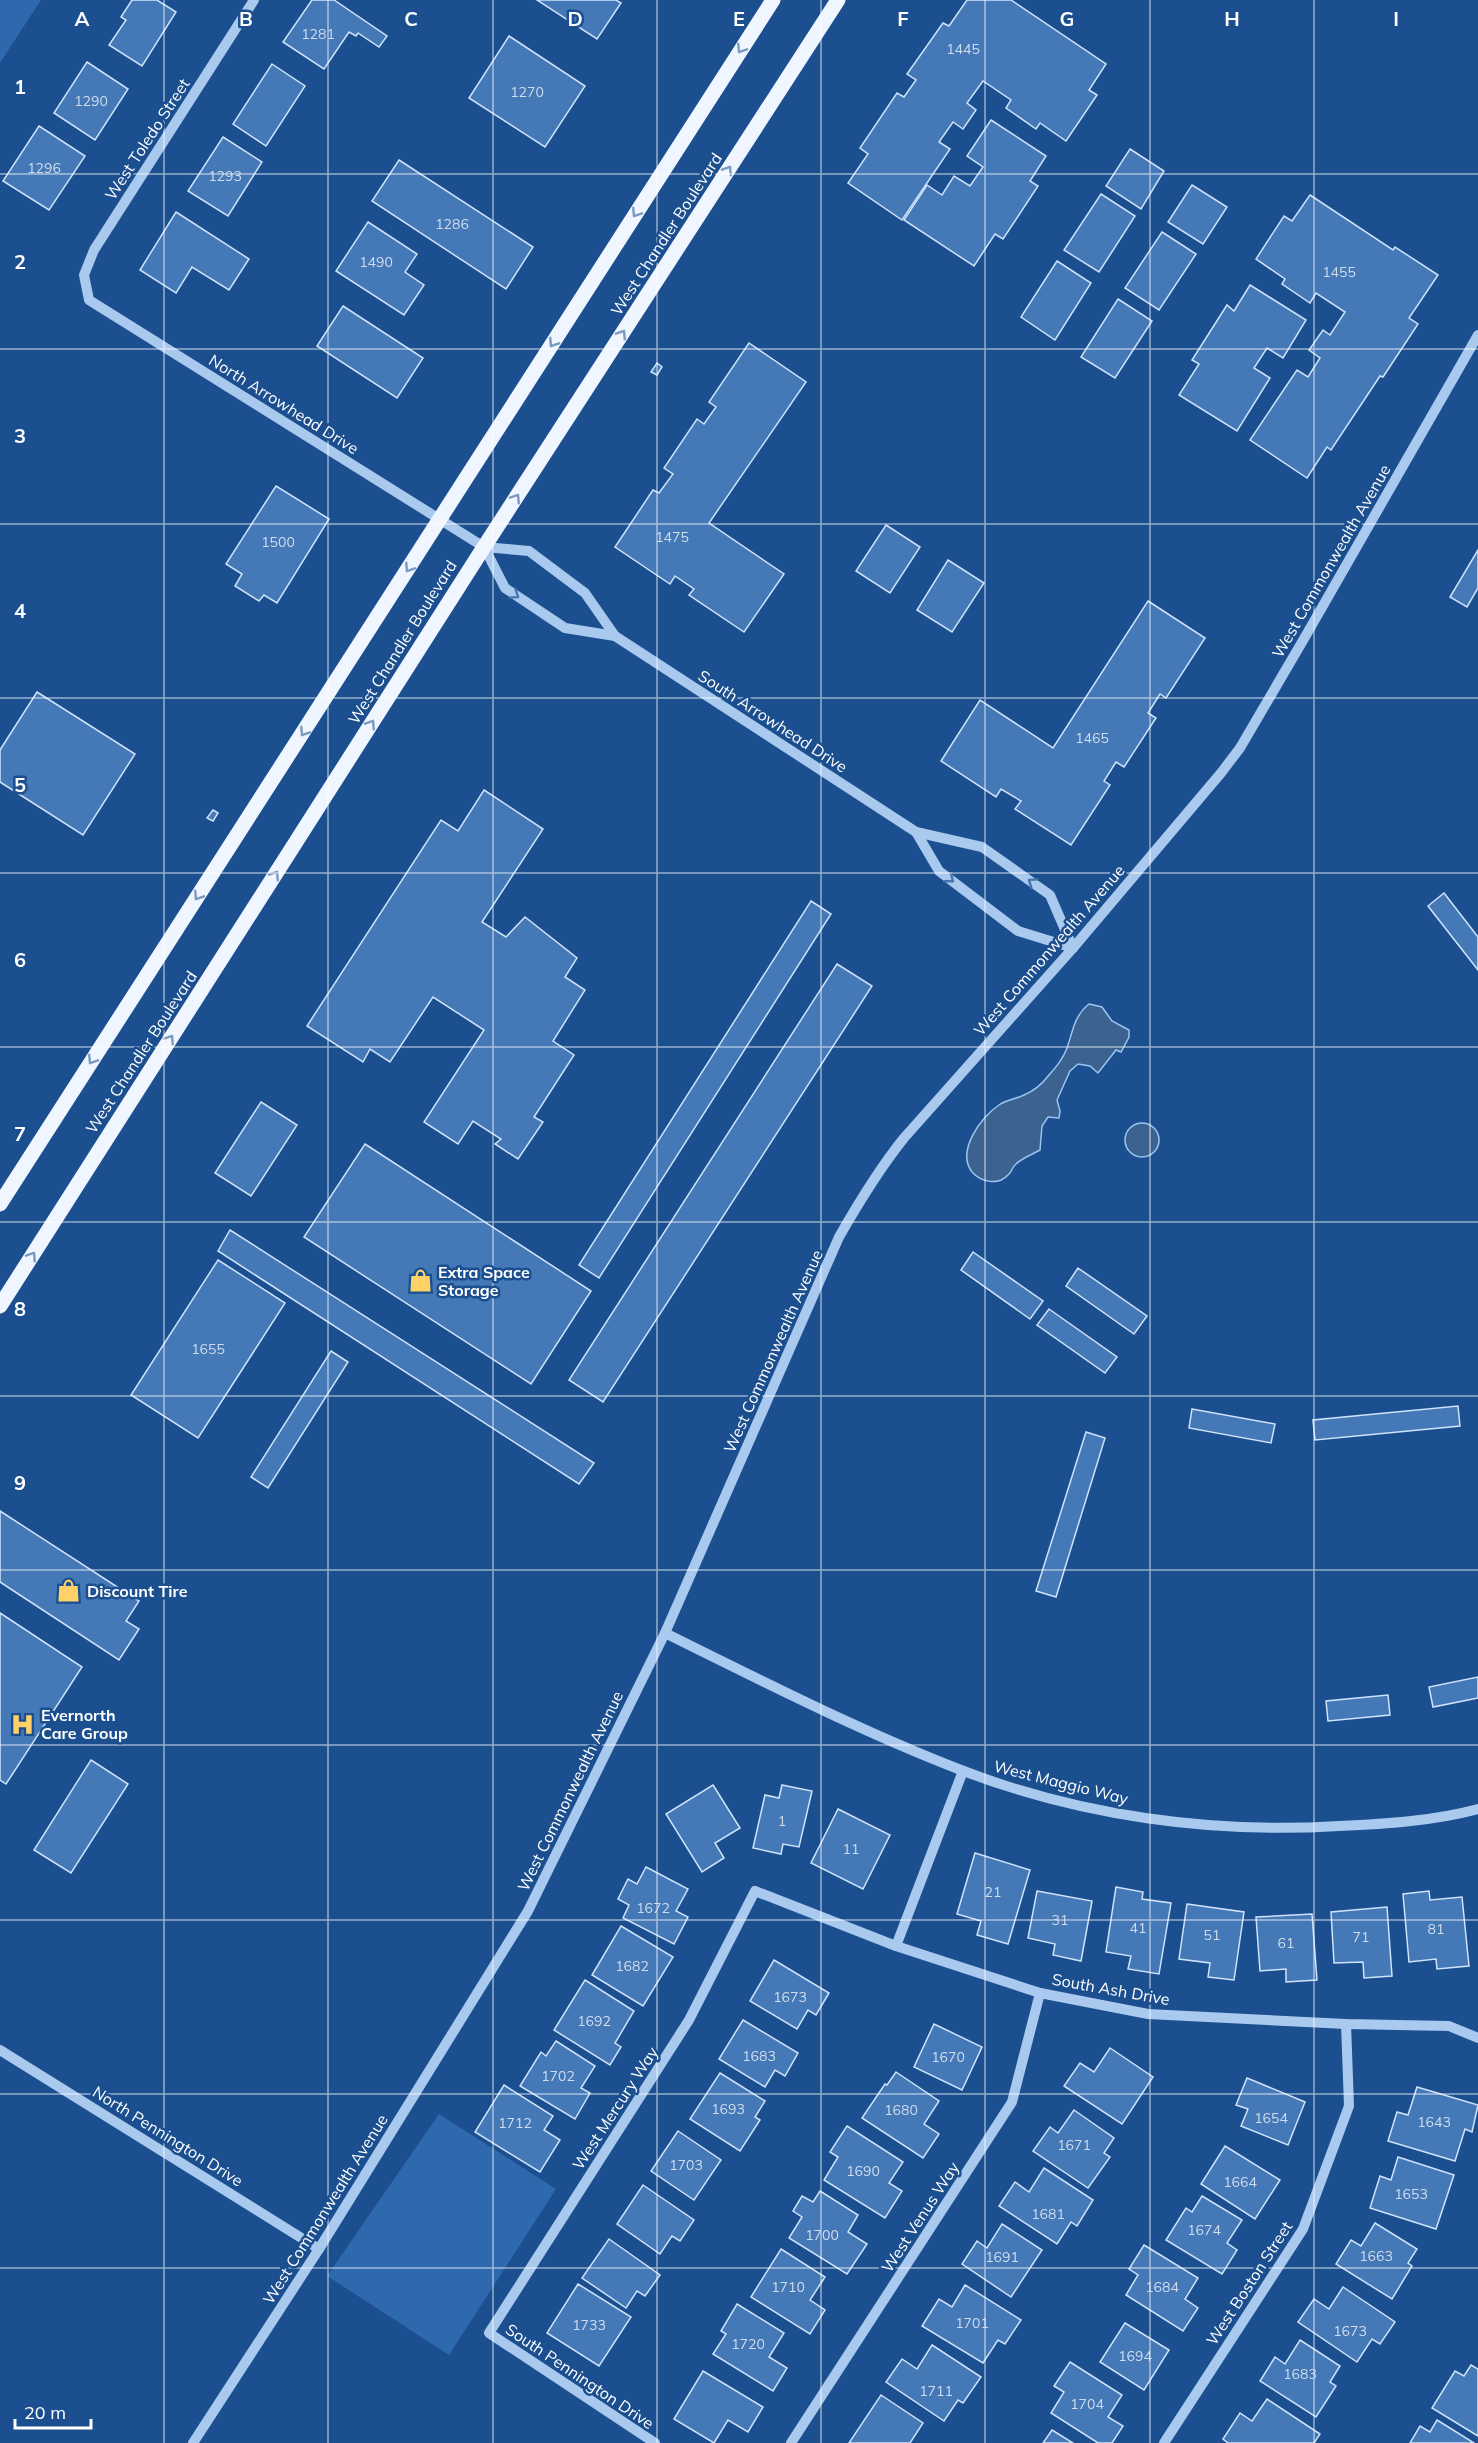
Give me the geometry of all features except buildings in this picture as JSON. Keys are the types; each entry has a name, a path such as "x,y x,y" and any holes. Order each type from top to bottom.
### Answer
{"main road":[{"name":"West Chandler Boulevard","path":"0,1204 773,0"},
{"name":"West Chandler Boulevard","path":"0,1306 484,547 838,0"}],"street":[{"name":"West Toledo Street","path":"89,300 84,275 94,250 254,0"},
{"name":"North Arrowhead Drive","path":"89,300 464,534"},
{"name":"West Commonwealth Avenue","path":"193,2443 320,2248 528,1911 665,1633 839,1237 881,1167 904,1138 1073,948 1214,782 1240,748 1478,335"},
{"name":"South Arrowhead Drive","path":"464,534 484,547 528,551 585,593 615,636 916,832 982,847 1050,895 1073,948"},
{"name":"South Arrowhead Drive","path":"484,547 506,588 565,628 615,636"},
{"name":"South Arrowhead Drive","path":"916,832 939,871 1018,931 1073,948"},
{"name":"West Maggio Way","path":"665,1633 787,1694 963,1771 1032,1793 1091,1808 1160,1821 1288,1829 1370,1825 1455,1815 1478,1809"},
{"path":"896,1946 963,1771"},
{"name":"South Ash Drive","path":"755,1891 896,1946 1040,1993 1148,2014 1346,2024 1449,2026 1478,2038"},
{"name":"West Mercury Way","path":"489,2333 689,2020 755,1891"},
{"name":"West Venus Way","path":"791,2443 1012,2102 1040,1993"},
{"name":"West Boston Street","path":"1164,2443 1303,2229 1349,2106 1346,2024"},
{"name":"North Pennington Drive","path":"0,2050 320,2248"},
{"name":"South Pennington Drive","path":"489,2333 655,2443"}],"shaded area":[{"path":"0,0 41,0 0,63"},
{"path":"1089,1004 1102,1007 1112,1021 1129,1030 1129,1037 1121,1052 1116,1050 1098,1073 1090,1066 1078,1064 1070,1071 1057,1100 1059,1118 1048,1117 1042,1126 1040,1150 1018,1162 1009,1174 999,1181 980,1178 972,1172 967,1154 978,1126 999,1105 1028,1093 1044,1081 1063,1056 1077,1019"},
{"path":"1142,1123 1154,1128 1159,1140 1154,1152 1142,1157 1130,1152 1125,1140 1130,1128"},
{"path":"439,2114 556,2189 449,2355 327,2276"}],"place":[{"name":"Extra Space Storage","path":"420,1281"},
{"name":"Discount Tire","path":"69,1591"},
{"name":"Evernorth Care Group","path":"23,1724"}]}
